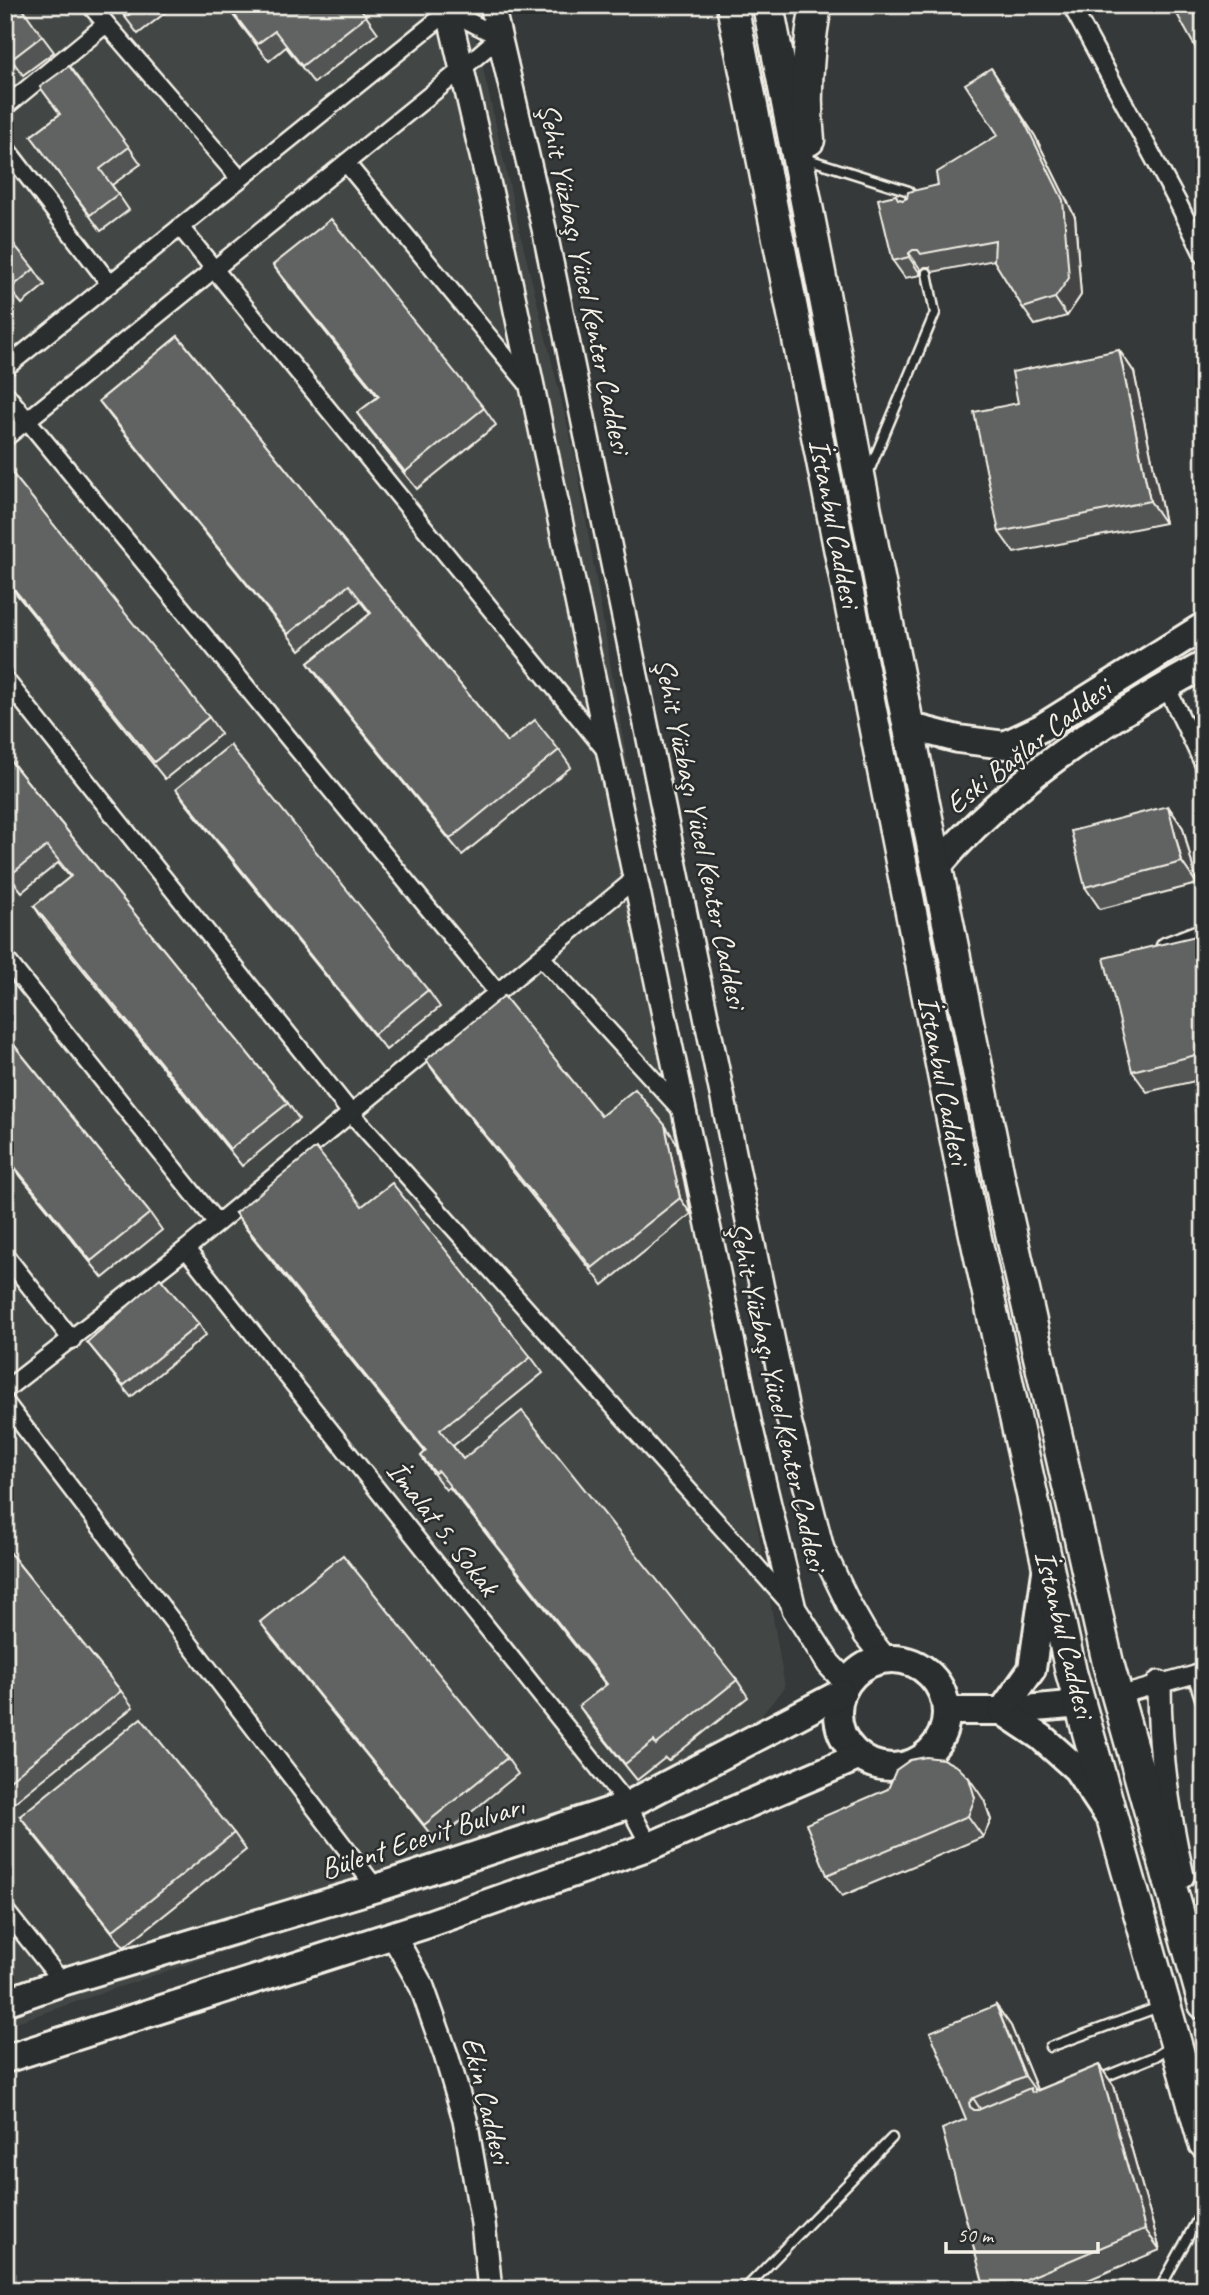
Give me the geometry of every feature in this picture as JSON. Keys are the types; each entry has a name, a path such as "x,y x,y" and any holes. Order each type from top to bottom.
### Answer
{"highway":[{"path":"722,5 753,112"},
{"name":"İstanbul Caddesi","path":"732,5 971,1216 1047,1563 1080,1704 1204,2143"},
{"name":"İstanbul Caddesi","path":"768,5 908,726 1005,1206 1105,1649 1203,2000"},
{"path":"816,5 811,34 808,131 841,376"},
{"path":"1080,1704 1117,1696"}],"main road":[{"name":"Eski Bağlar Caddesi","path":"908,726 958,739 1005,745 1041,728 1204,626"},
{"name":"Eski Bağlar Caddesi","path":"937,867 963,835 1089,733 1204,665"},
{"path":"1002,1711 1032,1669 1047,1563"},
{"path":"885,1658 903,1659 920,1666 934,1678 943,1693 946,1711 944,1728 936,1744 924,1757 908,1765 891,1767 873,1764 846,1742 840,1728 838,1707 844,1688 853,1674 868,1664 885,1658"},
{"name":"Bülent Ecevit Bulvarı","path":"5,2002 62,1982 376,1888 628,1805 844,1688"},
{"path":"946,1711 1002,1711 1080,1704"},
{"path":"1002,1711 1041,1737 1077,1769 1114,1823"},
{"path":"5,2059 393,1935 650,1846 860,1756"}],"street":[{"path":"90,5 240,179"},
{"name":"Şehit Yüzbaşı Yücel Kenter Caddesi","path":"492,5 545,233 789,1420 822,1549 866,1635 885,1658"},
{"path":"1071,5 1204,256"},
{"path":"5,368 448,8 499,37 5,438"},
{"name":"Şehit Yüzbaşı Yücel Kenter Caddesi","path":"448,8 499,229 750,1425 794,1609"},
{"path":"5,107 106,24"},
{"path":"5,147 110,284"},
{"path":"346,163 533,391"},
{"path":"180,228 610,755"},
{"path":"5,393 497,992"},
{"path":"5,678 351,1113 794,1609 844,1688"},
{"path":"1166,686 1204,765"},
{"path":"5,1390 186,1249 636,878"},
{"path":"1165,946 1204,931"},
{"path":"541,957 685,1115"},
{"path":"5,958 217,1223"},
{"name":"İmalat 5. Sokak","path":"186,1249 628,1805 650,1846"},
{"path":"5,1255 72,1340"},
{"path":"5,1402 376,1888"},
{"path":"1117,1696 1200,1673 1204,1698"},
{"path":"1159,1683 1159,1732 1165,1783 1174,1843 1191,1917 1203,2000"},
{"path":"5,1910 62,1982"},
{"name":"Ekin Caddesi","path":"393,1935 422,1987 446,2055 464,2119 483,2223 490,2290"}],"lane":[{"path":"811,160 909,191 914,211"},
{"path":"862,486 935,313 928,273"},
{"path":"1050,2047 1165,2005"},
{"path":"1092,2082 1156,2056 1176,2043"},
{"path":"744,2290 892,2138"},
{"path":"1159,2290 1204,2208"}],"shaded area":[{"path":"5,5 464,5 478,46 521,237 575,456 785,1688 747,1731 665,1802 5,2026"}],"building":[{"path":"5,5 20,5 42,36 12,59 5,50"},
{"path":"117,5 142,5 126,17"},
{"path":"227,5 358,5 366,16 302,66 275,31 257,44"},
{"path":"1172,5 1204,5 1204,63"},
{"path":"69,66 129,147 100,169 118,194 90,215 31,136 60,114 40,87"},
{"path":"991,68 1023,119 1063,200 1069,278 1055,298 1023,308 994,261 995,240 921,254 918,250 913,250 909,257 893,261 878,199 896,195 903,200 907,198 908,192 938,185 936,173 998,135 965,84"},
{"path":"331,219 484,408 405,472 357,413 379,396 273,265"},
{"path":"9,238 34,269 11,288 5,281 5,241"},
{"path":"178,336 507,742 535,720 559,750 450,839 308,663 371,613 349,585 288,634 99,401"},
{"path":"1119,350 1150,501 999,532 974,412 1018,403 1012,372"},
{"path":"12,473 209,717 154,762 5,578 5,479"},
{"path":"230,745 428,990 374,1034 176,789"},
{"path":"5,754 288,1103 230,1149 34,906 71,876 47,846 10,875 5,869"},
{"path":"1168,806 1182,862 1085,887 1071,831"},
{"path":"1204,934 1204,1053 1132,1071 1104,958"},
{"path":"504,996 601,1116 635,1089 665,1125 680,1198 592,1268 426,1060"},
{"path":"5,1034 150,1213 91,1261 5,1155"},
{"path":"1204,1108 1204,1149 1195,1110"},
{"path":"316,1148 362,1206 392,1183 531,1357 440,1430 463,1459 522,1411 737,1680 656,1745 654,1741 625,1764 579,1706 607,1684 438,1471 435,1473 421,1456 426,1451 235,1213"},
{"path":"160,1278 199,1324 123,1386 87,1342"},
{"path":"5,1547 121,1691 5,1784"},
{"path":"343,1555 507,1758 424,1825 260,1622"},
{"path":"141,1718 234,1833 112,1931 20,1816"},
{"path":"926,1757 943,1759 958,1767 969,1778 975,1798 968,1816 827,1875 806,1824 888,1789 896,1770 910,1760"},
{"path":"996,2005 1025,2076 973,2098 969,2103 970,2107 978,2110 1030,2088 1032,2093 1099,2065 1145,2229 1000,2290 985,2290 942,2129 966,2119 930,2032"}]}
